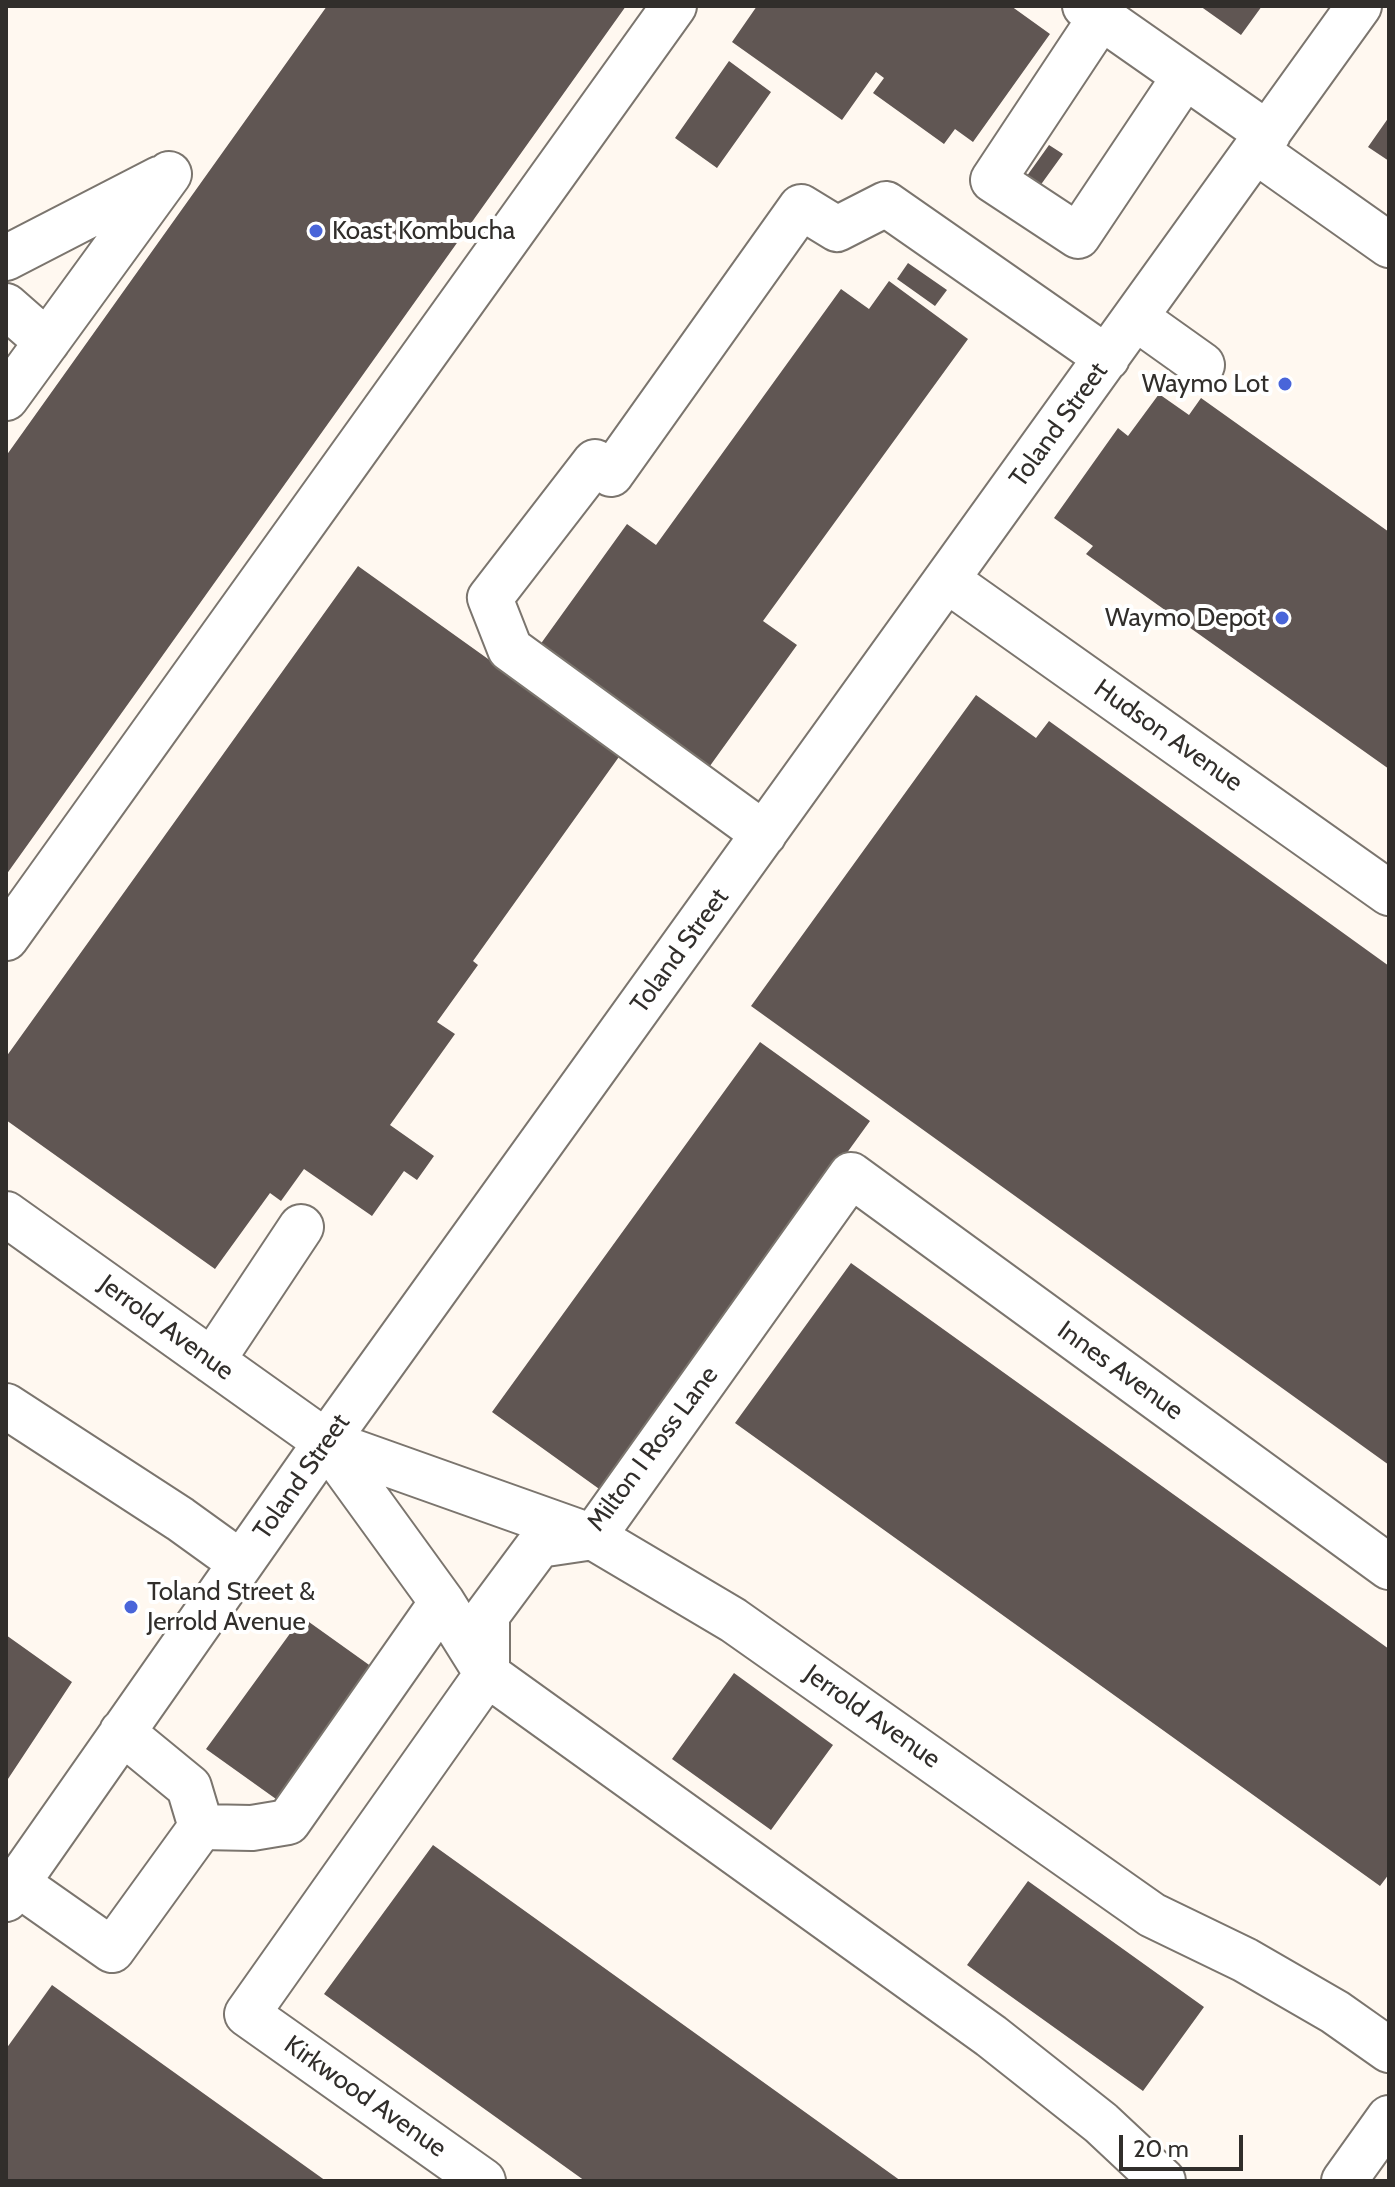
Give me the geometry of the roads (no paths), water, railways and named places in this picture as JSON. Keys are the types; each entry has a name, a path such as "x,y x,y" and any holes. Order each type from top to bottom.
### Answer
{"main road":[{"path":"6,938 674,6"},
{"name":"Toland Street","path":"12,1892 326,1442 1359,6"},
{"path":"1185,76 1078,236 993,180 1093,12 1185,76 1262,143 1389,245"},
{"path":"6,258 169,174 6,398"},
{"path":"764,834 510,649 490,598 595,462 611,474 801,207 837,229 886,204 1107,358"},
{"path":"6,306 47,342"},
{"path":"1136,318 1202,365"},
{"name":"Hudson Avenue","path":"947,580 1389,893"},
{"name":"Milton I Ross Lane","path":"487,1674 487,1615 539,1545 593,1537 851,1175"},
{"name":"Innes Avenue","path":"851,1175 1389,1567"},
{"name":"Jerrold Avenue","path":"6,1214 326,1442 593,1537 745,1629 1152,1915 1310,1997 1389,2050"},
{"path":"212,1361 301,1227"},
{"path":"6,1406 241,1563"},
{"name":"Jerrold Avenue","path":"326,1442 442,1602 487,1674 991,2036 1101,2123 1163,2181"},
{"path":"201,1827 252,1828 288,1822 442,1602"},
{"name":"Kirkwood Avenue","path":"483,2181 247,2014 487,1674"},
{"path":"122,1732 189,1787 201,1827"},
{"path":"12,1892 112,1950 201,1827"},
{"path":"1343,2181 1389,2117"},
{"path":"1370,2181 1389,2155"}],"place":[{"name":"Koast Kombucha","path":"316,231"},
{"name":"Waymo Lot","path":"1285,384"},
{"name":"Waymo Depot","path":"1282,618"},
{"name":"Toland Street & Jerrold Avenue","path":"131,1607"}]}
